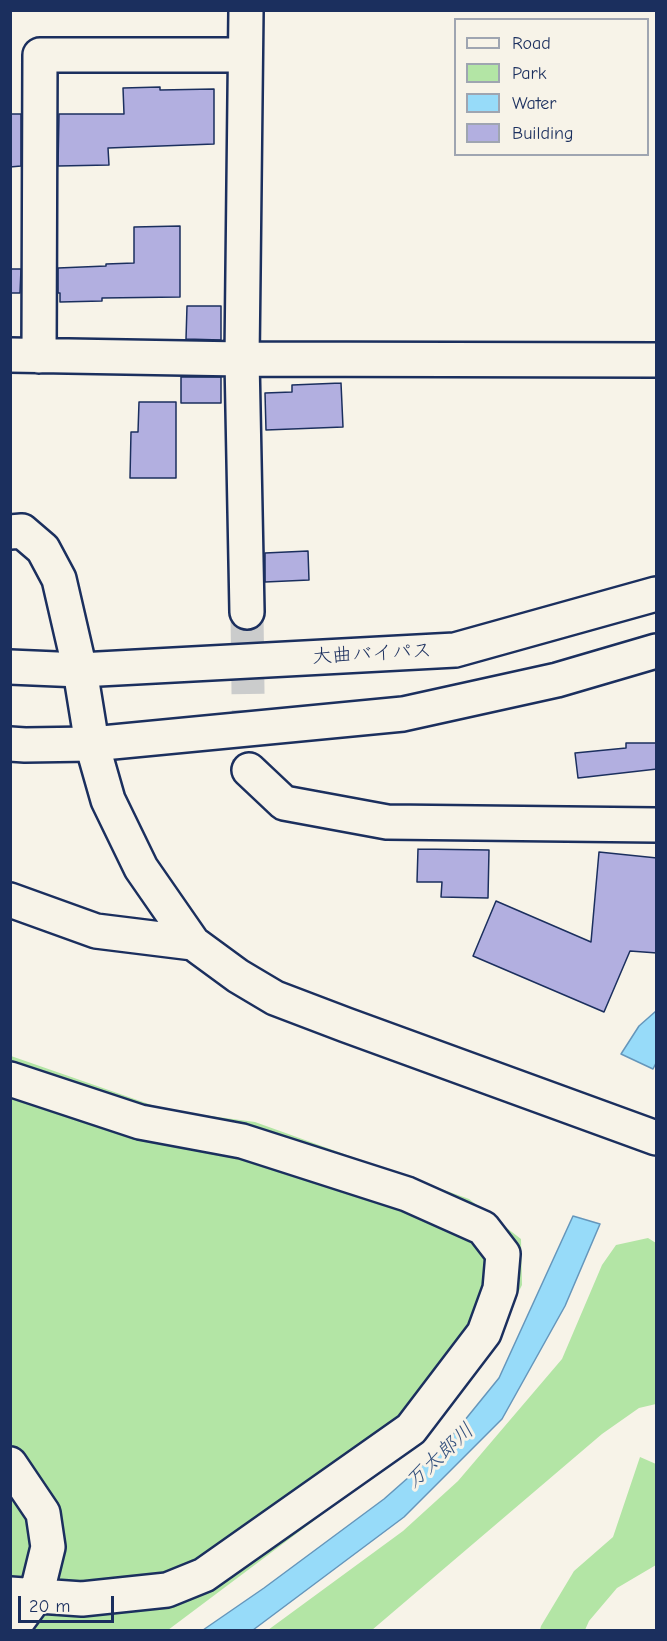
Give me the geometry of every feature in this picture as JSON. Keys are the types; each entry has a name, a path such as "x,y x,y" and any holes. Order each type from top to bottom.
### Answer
{"main road":[{"path":"246,10 242,359 247,612"},
{"path":"245,55 40,56 25,356 657,360"},
{"path":"10,532 22,531 43,549 59,579 80,670 92,744 108,800 141,867 193,943 238,976 275,998 657,1138"},
{"name":"大曲バイパス","path":"10,668 80,670 455,650 657,594"},
{"path":"10,744 25,746 92,744 403,714 557,680 657,651"},
{"path":"249,770 284,804 387,822 657,825"},
{"path":"10,900 96,931 193,943"},
{"path":"10,1079 140,1122 242,1141 407,1194 483,1228 503,1254 501,1289 484,1333 411,1429 204,1575 167,1590 82,1599 23,1595"},
{"path":"10,1464 43,1513 48,1547 23,1595 11,1630"}],"green space":[{"path":"11,1056 166,1110 255,1122 469,1199 521,1239 522,1285 485,1359 412,1447 168,1630 11,1630"},
{"path":"648,1238 656,1243 656,1404 639,1408 602,1434 372,1630 268,1630 403,1531 458,1481 562,1359 602,1265 616,1245"},
{"path":"640,1457 656,1464 656,1565 617,1588 589,1621 585,1630 540,1630 574,1571 613,1537"}],"water":[{"path":"656,1011 656,1063 653,1069 621,1054 639,1026"},
{"name":"万太郎川","path":"573,1216 600,1224 565,1306 502,1419 404,1517 253,1630 203,1630 384,1499 443,1447 499,1378"}],"building":[{"path":"160,87 160,90 214,89 214,144 108,148 109,165 58,166 59,114 124,114 123,88"},
{"path":"10,114 21,114 21,166 10,167"},
{"path":"180,226 180,297 102,298 102,301 60,302 58,268 134,263 134,227"},
{"path":"10,269 21,269 20,293 10,293"},
{"path":"187,306 221,306 221,340 186,339"},
{"path":"181,377 221,377 221,403 181,403"},
{"path":"341,383 343,427 266,430 265,393 292,392 292,385"},
{"path":"139,402 176,402 176,478 130,478 131,432 138,432"},
{"path":"308,551 309,580 265,582 265,553"},
{"path":"626,743 657,743 657,769 578,778 575,753 626,748"},
{"path":"418,849 489,850 488,898 441,897 442,882 417,882"},
{"path":"599,852 657,858 657,953 630,951 604,1012 473,956 496,901 591,942"}],"tunnel":[{"path":"247,612 249,770"}]}
